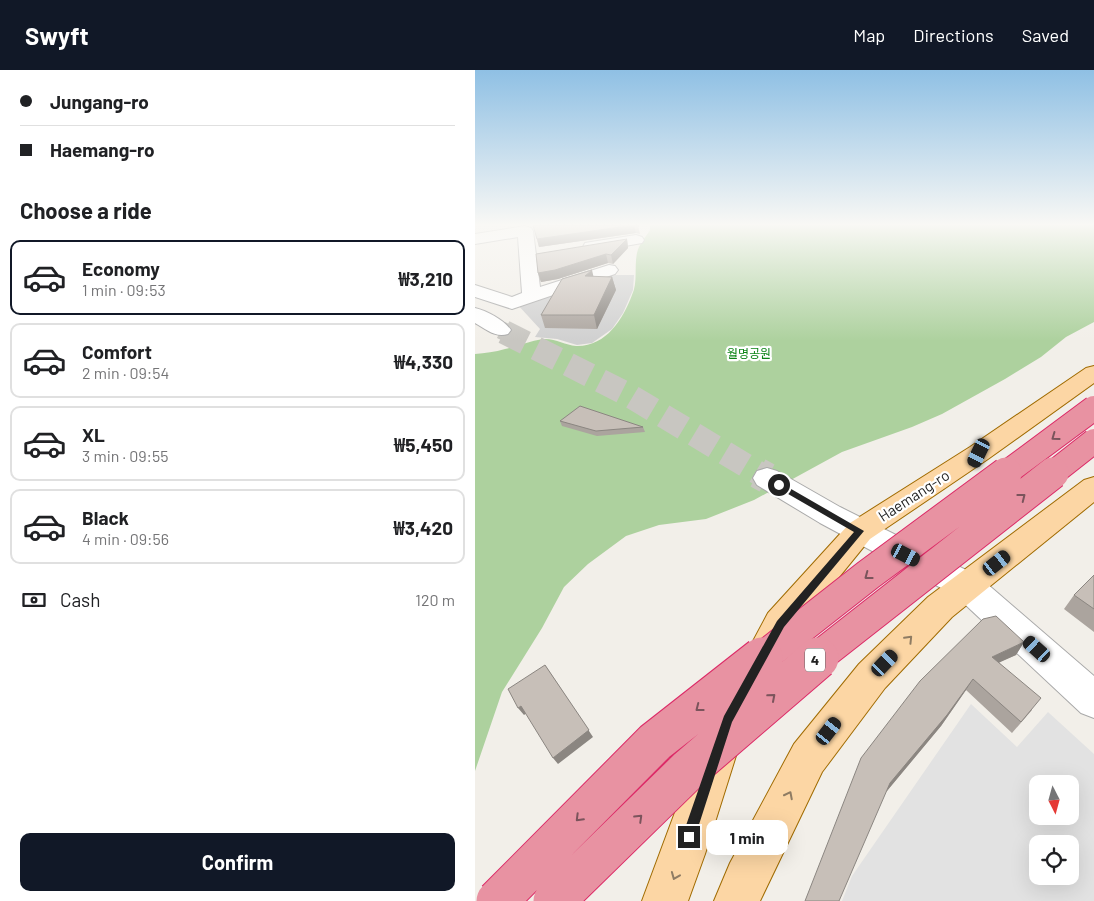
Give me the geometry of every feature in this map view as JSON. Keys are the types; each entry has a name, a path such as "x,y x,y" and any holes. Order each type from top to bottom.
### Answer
{"highway":[{"name":"4","path":"497,901 655,742 868,575 1094,408"},
{"name":"4","path":"554,901 689,769 837,641 1094,442"}],"main road":[{"name":"Haemang-ro","path":"665,901 683,854 727,720 780,624 860,531 979,453 1094,373"},
{"path":"979,453 962,489 957,507 968,523 993,533 1019,532 1057,516"},
{"path":"737,901 746,879 808,758 872,676 940,607 1094,487"}],"street":[{"path":"529,264 532,296"},
{"path":"475,291 518,310 532,296 609,270"},
{"path":"475,314 501,330"},
{"path":"767,478 860,531 967,586 1094,700"}],"shaded area":[{"path":"616,275 634,275 633,290 623,313 612,329 592,343 577,345 557,339 535,337 540,329 517,304 573,283"},
{"path":"971,704 1017,747 1048,712 1094,754 1094,901 842,901 852,876"}],"green space":[{"name":"월명공원","path":"636,264 1094,264 1094,322 1066,337 1041,357 1005,379 942,414 842,452 754,500 706,519 659,525 626,536 588,564 564,587 542,628 502,692 475,771 475,354 497,351 543,339 576,346 587,345 605,337 624,313 632,295 635,285"}],"building":[{"path":"537,264 575,264 555,270 538,273"},
{"path":"592,270 585,276 612,277 594,315 541,315 562,279"},
{"path":"580,406 643,427 596,431 560,421"},
{"path":"1094,575 1094,609 1074,595"},
{"path":"996,616 1024,642 992,657 1041,698 1021,722 973,679 947,715 890,783 839,901 805,901 861,758 920,681 983,619"},
{"path":"545,665 589,730 553,758 521,706 518,708 508,689"}],"tunnel":[{"path":"501,330 507,333"},
{"path":"504,332 627,394 760,474"},
{"path":"758,473 767,478"}],"route":[{"path":"689,837 727,720 780,624 860,531 779,485"}]}
